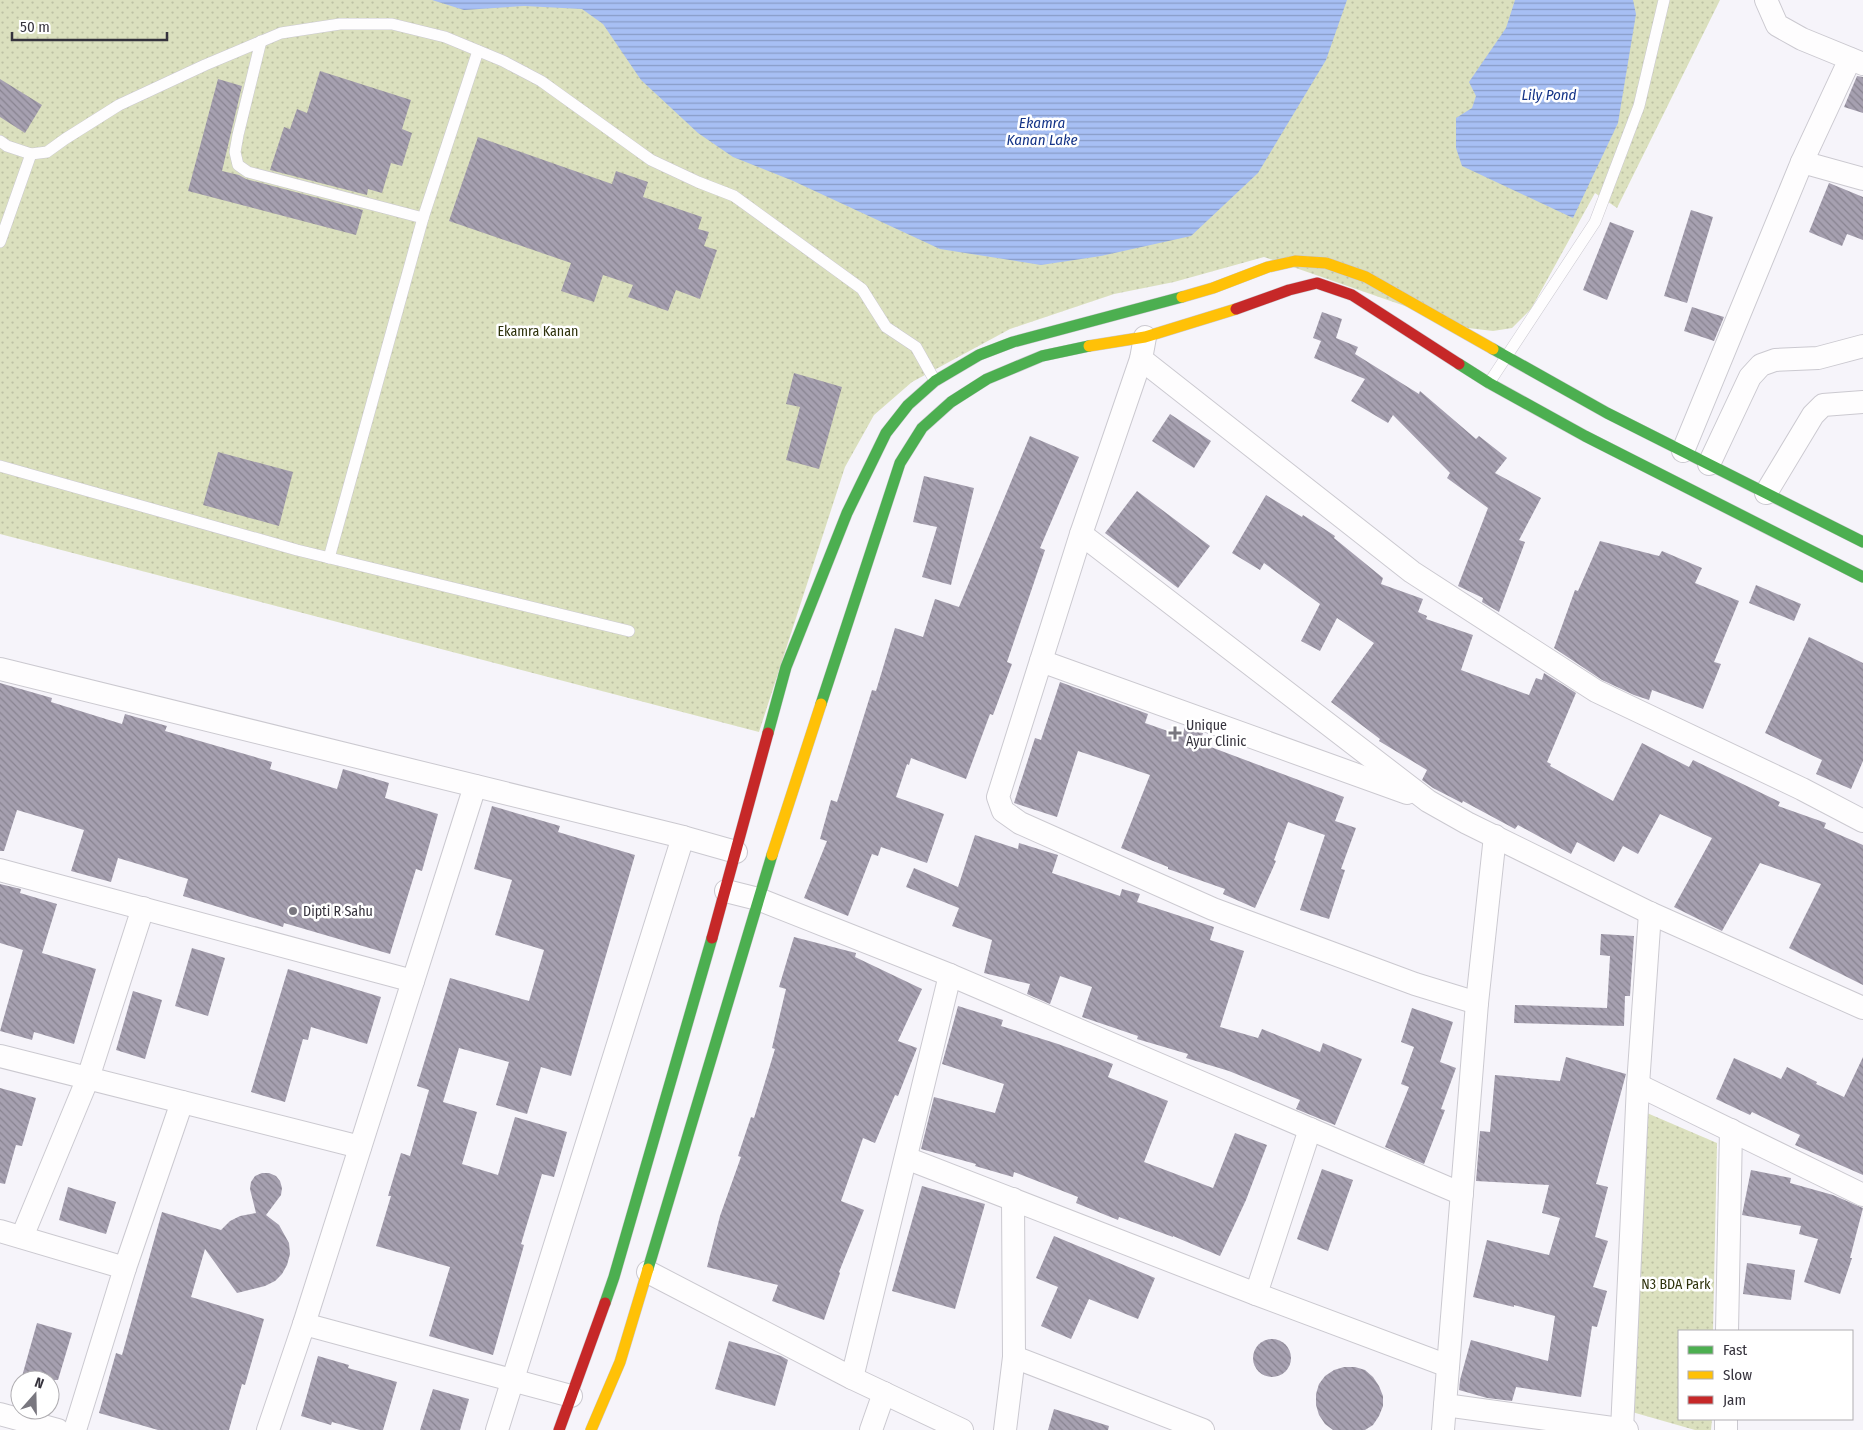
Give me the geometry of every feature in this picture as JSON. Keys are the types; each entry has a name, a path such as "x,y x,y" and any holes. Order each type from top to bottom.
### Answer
{"street":[{"path":"1682,451 1802,162 1857,61 1802,40 1778,24 1766,0"},
{"path":"1802,162 1863,179"},
{"path":"559,1430 614,1277 726,891 786,668 847,513 886,433 908,405 935,381 979,356 1013,342 1130,312 1213,288 1268,267 1295,262 1326,263 1366,277 1607,413 1863,542"},
{"path":"591,1430 620,1362 758,899 900,463 922,428 951,402 987,379 1042,356 1103,343 1145,337 1227,312 1288,290 1316,283 1352,295 1490,383 1585,436 1863,577"},
{"path":"1145,337 1140,359 1081,534 998,797 1003,811 1020,823 1214,909 1415,984 1477,1003"},
{"path":"1709,464 1750,376 1761,365 1775,360 1818,358 1863,346"},
{"path":"1140,359 1412,572 1596,691 1802,789 1863,821"},
{"path":"1766,493 1813,415 1823,405 1863,402"},
{"path":"1081,534 1428,801 1467,823 1650,913 1863,1008"},
{"path":"1041,661 1428,801"},
{"path":"0,669 683,837 736,852"},
{"path":"268,1430 304,1324 475,786"},
{"path":"1443,1430 1477,1003 1495,836"},
{"path":"497,1430 683,837"},
{"path":"0,870 413,981"},
{"path":"726,891 758,899 950,976 1462,1194"},
{"path":"22,1238 88,1078 143,908"},
{"path":"1445,1405 1624,1430 1638,1085 1650,913"},
{"path":"852,1378 950,976"},
{"path":"0,1056 360,1148"},
{"path":"1638,1085 1863,1195"},
{"path":"76,1430 125,1268 182,1102"},
{"path":"1256,1294 1310,1129"},
{"path":"1727,1330 1730,1130"},
{"path":"906,1158 1256,1294 1448,1366"},
{"path":"1005,1430 1014,1357 1013,1199"},
{"path":"0,1231 125,1268"},
{"path":"648,1272 852,1378 962,1430"},
{"path":"304,1324 571,1396"},
{"path":"1014,1357 1203,1430"},
{"path":"871,1430 884,1393"},
{"path":"0,1414 58,1430"}],"lane":[{"path":"1490,383 1595,222 1639,106 1664,0"},
{"path":"0,141 7,146 31,154 47,152 118,105 206,64 281,33 340,24 392,24 445,37 541,80 651,160 734,196 862,288 886,327 916,346 935,381"},
{"path":"262,41 238,135 235,152 238,164 248,172 424,218"},
{"path":"328,558 424,218 478,51"},
{"path":"0,242 31,154"},
{"path":"0,466 297,550 629,630"}],"green space":[{"name":"Ekamra Kanan","path":"0,0 1720,0 1617,208 1595,193 1531,309 1512,328 1493,331 1468,328 1264,257 1174,282 1114,294 1010,329 912,382 874,415 845,467 759,732 0,534"},
{"name":"N3 BDA Park","path":"1647,1113 1717,1143 1713,1330 1678,1330 1678,1420 1712,1420 1711,1430 1695,1430 1632,1412"}],"water":[{"name":"Ekamra Kanan Lake","path":"432,0 1347,0 1326,60 1258,173 1191,236 1101,256 1041,265 940,249 791,180 733,157 698,133 641,80 603,24 582,9 524,6 464,10"},
{"name":"Lily Pond","path":"1515,0 1633,0 1636,14 1618,123 1573,218 1462,166 1456,148 1456,118 1472,108 1476,96 1469,82 1506,28"}],"building":[{"path":"320,71 411,100 402,129 412,133 402,166 391,163 382,193 368,189 367,195 270,170 284,127 290,129 297,109 307,113"},
{"path":"1857,76 1863,77 1863,113 1844,107"},
{"path":"0,79 42,105 25,133 0,117"},
{"path":"218,79 242,86 222,171 363,210 356,235 188,191"},
{"path":"478,137 612,184 616,171 648,182 643,197 702,217 698,229 709,232 704,246 717,250 700,299 676,290 668,311 628,297 633,285 603,275 594,302 561,291 571,263 449,221"},
{"path":"1829,183 1863,197 1863,240 1847,234 1842,246 1809,232"},
{"path":"1691,210 1713,217 1687,303 1664,296"},
{"path":"1610,222 1634,231 1607,300 1583,290"},
{"path":"1692,307 1724,317 1714,341 1684,331"},
{"path":"1322,312 1342,319 1336,338 1358,347 1355,354 1419,394 1420,391 1476,439 1479,436 1507,458 1495,473 1541,498 1519,540 1525,542 1499,612 1482,602 1483,598 1458,586 1488,508 1447,478 1450,473 1393,415 1388,423 1351,401 1365,379 1314,358 1321,341 1313,338"},
{"path":"794,373 842,387 819,469 786,460 800,407 786,404"},
{"path":"1170,414 1211,441 1194,468 1152,441"},
{"path":"1030,436 1079,457 1040,548 1045,550 1007,662 1012,664 993,715 990,714 966,779 911,758 909,765 907,764 896,797 944,814 927,863 881,847 878,856 872,854 848,916 804,898 827,841 820,839 831,800 837,802 872,690 876,691 895,628 923,637 935,599 959,607"},
{"path":"218,452 293,472 279,526 203,505"},
{"path":"924,476 974,488 951,585 922,577 937,527 913,522"},
{"path":"1137,491 1210,546 1178,588 1105,533"},
{"path":"1266,495 1302,517 1303,515 1335,536 1334,538 1383,578 1381,584 1423,599 1418,612 1427,616 1426,619 1473,635 1461,670 1529,695 1536,678 1542,680 1544,673 1576,693 1547,762 1551,764 1550,766 1613,801 1642,743 1689,767 1693,760 1780,802 1778,806 1826,823 1824,828 1863,845 1863,985 1789,948 1821,884 1760,863 1722,931 1674,907 1712,838 1660,814 1638,854 1623,846 1614,862 1577,842 1571,854 1518,825 1515,829 1463,801 1462,803 1422,780 1427,770 1379,741 1380,739 1331,702 1374,643 1337,618 1320,651 1301,641 1320,604 1264,563 1260,570 1232,553"},
{"path":"1600,541 1659,556 1662,551 1702,568 1695,583 1739,601 1714,662 1721,664 1703,709 1652,690 1649,700 1634,695 1602,680 1554,648 1575,590 1578,591"},
{"path":"1756,585 1801,604 1794,621 1749,603"},
{"path":"1809,637 1863,663 1863,761 1851,789 1816,774 1822,760 1765,733"},
{"path":"1060,682 1148,714 1145,723 1182,736 1185,727 1203,733 1200,743 1344,797 1335,821 1356,828 1341,869 1345,870 1329,919 1300,910 1325,835 1288,822 1274,860 1276,861 1255,908 1223,894 1225,889 1168,869 1168,867 1121,848 1150,775 1078,751 1057,817 1014,803 1035,738 1041,740"},
{"path":"0,683 52,698 51,702 122,724 125,714 167,726 165,731 272,762 270,769 337,789 343,769 389,783 385,798 438,814 422,871 416,869 390,954 284,923 283,927 183,896 188,879 118,858 111,882 71,871 84,830 17,810 4,851 0,851"},
{"path":"492,806 560,826 558,832 635,855 571,1076 541,1067 527,1114 496,1105 509,1062 459,1048 443,1102 477,1112 462,1164 498,1175 515,1117 567,1132 554,1177 542,1174 521,1244 524,1245 493,1355 429,1336 450,1267 376,1246 391,1196 388,1196 401,1153 410,1156 429,1090 417,1086 450,978 529,1001 544,950 495,935 512,880 474,869"},
{"path":"975,835 1018,849 1019,843 1058,855 1052,873 1120,896 1122,889 1140,894 1137,902 1214,927 1210,940 1244,951 1220,1027 1258,1038 1262,1029 1320,1052 1323,1043 1362,1059 1335,1125 1296,1109 1300,1100 1229,1071 1186,1058 1188,1054 1137,1039 1138,1036 1082,1017 1092,987 1060,976 1050,1004 1027,994 1030,984 984,973 992,940 952,926 959,908 906,887 914,868 958,887"},
{"path":"0,884 21,889 20,893 57,904 42,953 96,969 74,1044 34,1032 32,1040 0,1031 23,950 0,943"},
{"path":"1601,934 1634,936 1630,996 1625,996 1624,1026 1514,1023 1515,1005 1607,1008 1610,956 1600,955"},
{"path":"794,937 856,953 855,957 922,989 898,1041 917,1048 898,1096 895,1095 875,1143 863,1138 841,1201 864,1210 839,1272 824,1320 772,1301 778,1285 707,1267 720,1216 741,1157 738,1156 751,1117 754,1118 775,1049 772,1048 786,989 779,987"},
{"path":"192,948 225,958 208,1016 175,1006"},
{"path":"288,969 381,997 367,1044 311,1027 308,1040 303,1039 285,1102 251,1092"},
{"path":"133,991 162,1000 145,1059 116,1050"},
{"path":"958,1006 1003,1020 1001,1026 1113,1064 1108,1077 1168,1101 1144,1162 1213,1188 1235,1133 1267,1145 1246,1200 1220,1256 1173,1236 1119,1217 1118,1220 1076,1203 1078,1197 1014,1172 1013,1177 975,1166 976,1164 921,1149 934,1097 995,1113 1004,1084 942,1064"},
{"path":"1412,1008 1453,1022 1440,1062 1456,1068 1441,1109 1445,1110 1424,1164 1385,1147 1409,1087 1401,1084 1414,1047 1401,1042"},
{"path":"1566,1057 1626,1074 1596,1184 1608,1187 1595,1237 1608,1241 1593,1287 1607,1291 1597,1327 1592,1326 1581,1397 1516,1387 1512,1401 1487,1398 1459,1390 1471,1340 1548,1361 1555,1316 1473,1297 1487,1240 1549,1255 1560,1218 1542,1213 1549,1185 1476,1181 1480,1131 1490,1132 1495,1075 1560,1081"},
{"path":"1863,1057 1863,1175 1795,1145 1800,1135 1752,1112 1750,1115 1716,1099 1734,1058 1781,1079 1787,1067 1817,1082 1816,1084 1844,1097"},
{"path":"0,1088 36,1098 22,1146 16,1145 5,1184 0,1183"},
{"path":"1322,1169 1353,1180 1328,1251 1297,1239"},
{"path":"1751,1170 1791,1178 1790,1183 1833,1195 1863,1208 1850,1258 1852,1258 1840,1294 1804,1282 1818,1239 1799,1234 1801,1226 1742,1215"},
{"path":"262,1173 276,1176 282,1188 281,1195 266,1215 279,1225 289,1243 290,1254 282,1274 275,1281 265,1286 237,1293 205,1249 191,1297 264,1319 245,1385 242,1384 229,1430 158,1430 99,1413 116,1353 122,1355 162,1212 221,1230 230,1221 240,1216 256,1213 250,1189 251,1182 255,1176"},
{"path":"922,1186 985,1204 955,1309 892,1291"},
{"path":"68,1187 116,1202 106,1234 59,1220"},
{"path":"1054,1236 1155,1278 1138,1319 1089,1299 1071,1339 1041,1326 1058,1287 1036,1278"},
{"path":"1747,1263 1795,1270 1791,1300 1743,1294"},
{"path":"37,1323 72,1333 60,1373 60,1370 24,1370"},
{"path":"1272,1339 1286,1344 1291,1358 1286,1372 1272,1377 1258,1372 1253,1358 1258,1344"},
{"path":"729,1341 781,1356 788,1360 775,1406 715,1389"},
{"path":"318,1356 349,1365 348,1368 397,1382 383,1430 360,1430 332,1422 331,1425 301,1416"},
{"path":"1344,1367 1355,1367 1365,1370 1373,1377 1383,1396 1383,1406 1379,1416 1373,1425 1365,1430 1333,1430 1325,1424 1319,1415 1316,1405 1316,1394 1319,1384 1325,1376 1334,1370"},
{"path":"433,1389 469,1399 460,1430 420,1430"},
{"path":"1054,1409 1109,1426 1108,1430 1048,1430"}],"traffic: fast":[{"path":"768,733 786,667 847,513 886,433 908,405 935,381 979,355 1013,342 1182,297"},
{"path":"821,704 900,463 922,428 951,402 987,379 1042,356 1089,346"},
{"path":"1493,349 1607,413 1863,542"},
{"path":"1459,364 1489,383 1585,436 1863,577"},
{"path":"648,1269 772,855"},
{"path":"605,1303 712,938"}],"traffic: slow":[{"path":"1182,297 1213,288 1268,267 1295,261 1326,263 1366,277 1493,349"},
{"path":"1089,346 1145,337 1236,309"},
{"path":"772,855 821,704"},
{"path":"591,1430 620,1362 648,1269"}],"traffic: jam":[{"path":"1236,309 1289,290 1317,283 1352,295 1459,364"},
{"path":"712,938 768,733"},
{"path":"559,1430 605,1303"}],"place":[{"name":"Unique Ayur Clinic","path":"1175,733"},
{"name":"Dipti R Sahu","path":"293,911"}]}
